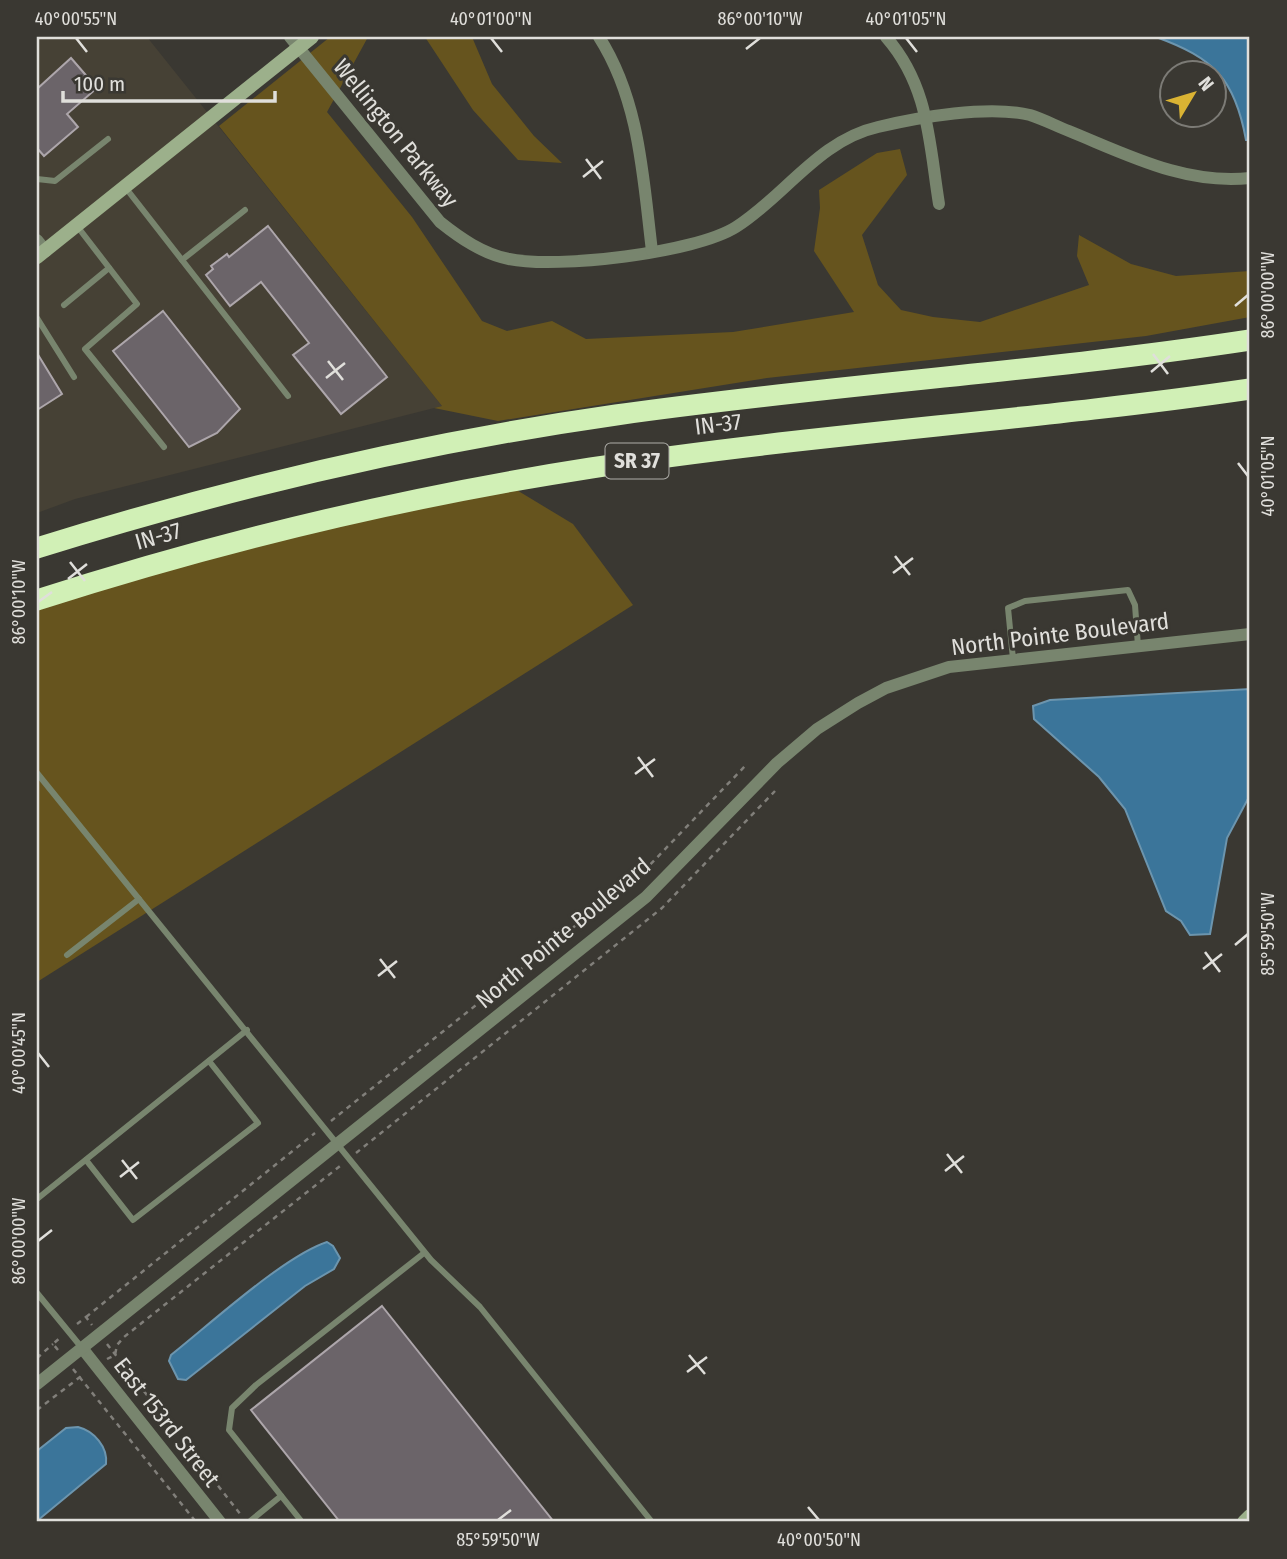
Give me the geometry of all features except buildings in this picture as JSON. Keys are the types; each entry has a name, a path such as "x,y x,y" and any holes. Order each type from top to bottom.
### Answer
{"highway":[{"name":"IN-37","path":"37,548 268,483 535,428 671,408 1250,340"},
{"name":"IN-37","path":"37,600 278,531 530,478 658,458 1042,416 1250,389"}],"street":[{"path":"40,249 77,226 295,42 312,37"},
{"path":"599,37 618,73 634,124 652,251"},
{"path":"886,37 914,75 926,120 939,204"},
{"name":"Wellington Parkway","path":"295,42 430,211 471,244 496,256 526,262 652,251 700,243 734,229 846,139 877,127 983,112 1031,116 1191,177 1229,180 1250,178"},
{"name":"North Pointe Boulevard","path":"37,1384 646,897 777,763 817,729 867,698 918,676 949,667 1250,634"},
{"name":"East 153rd Street","path":"82,1348 220,1522"},
{"path":"1244,1522 1250,1516"}],"lane":[{"path":"37,179 55,181 108,139"},
{"path":"125,187 288,396"},
{"path":"182,260 245,210"},
{"path":"77,226 136,304 85,349 164,447"},
{"path":"64,305 109,268"},
{"path":"37,318 75,377"},
{"path":"1013,659 1008,608 1025,601 1128,590 1136,605 1138,646"},
{"path":"37,772 424,1253 480,1307 652,1522"},
{"path":"67,955 139,900"},
{"path":"37,1199 247,1030"},
{"path":"86,1160 133,1220 258,1122 209,1060"},
{"path":"302,1522 229,1430 232,1408 256,1385 424,1253"},
{"path":"37,1293 82,1348"},
{"path":"248,1522 281,1496"}],"path":[{"path":"86,1317 645,870 747,764"},
{"path":"248,1522 115,1355 117,1345 662,908 775,791"},
{"path":"37,1358 53,1344"},
{"path":"37,1410 79,1376 196,1522"}],"shaded area":[{"path":"37,37 147,37 442,406 75,499 37,513"},
{"path":"330,37 368,37 327,112 412,217 482,321 507,331 552,321 586,339 733,332 854,312 814,251 820,208 819,190 877,153 900,149 907,175 862,235 878,285 901,310 933,317 980,322 1089,285 1077,256 1079,235 1131,264 1176,276 1250,271 1250,317 1146,336 767,378 498,421 434,408 442,406 219,126"},
{"path":"425,37 472,37 492,84 534,136 562,163 518,160 473,110"},
{"path":"505,483 573,524 633,605 37,982 37,603"}],"water":[{"path":"1156,37 1250,37 1250,140 1246,140 1228,86 1228,60 1203,60"},
{"path":"1250,689 1250,795 1227,838 1210,934 1190,935 1181,921 1166,911 1125,809 1099,777 1034,719 1033,706 1050,700"},
{"path":"327,1242 333,1246 340,1258 334,1269 305,1286 186,1380 178,1379 169,1361 171,1355 269,1276 290,1261"},
{"path":"78,1427 99,1441 105,1452 106,1464 37,1521 37,1451 66,1428"}]}
